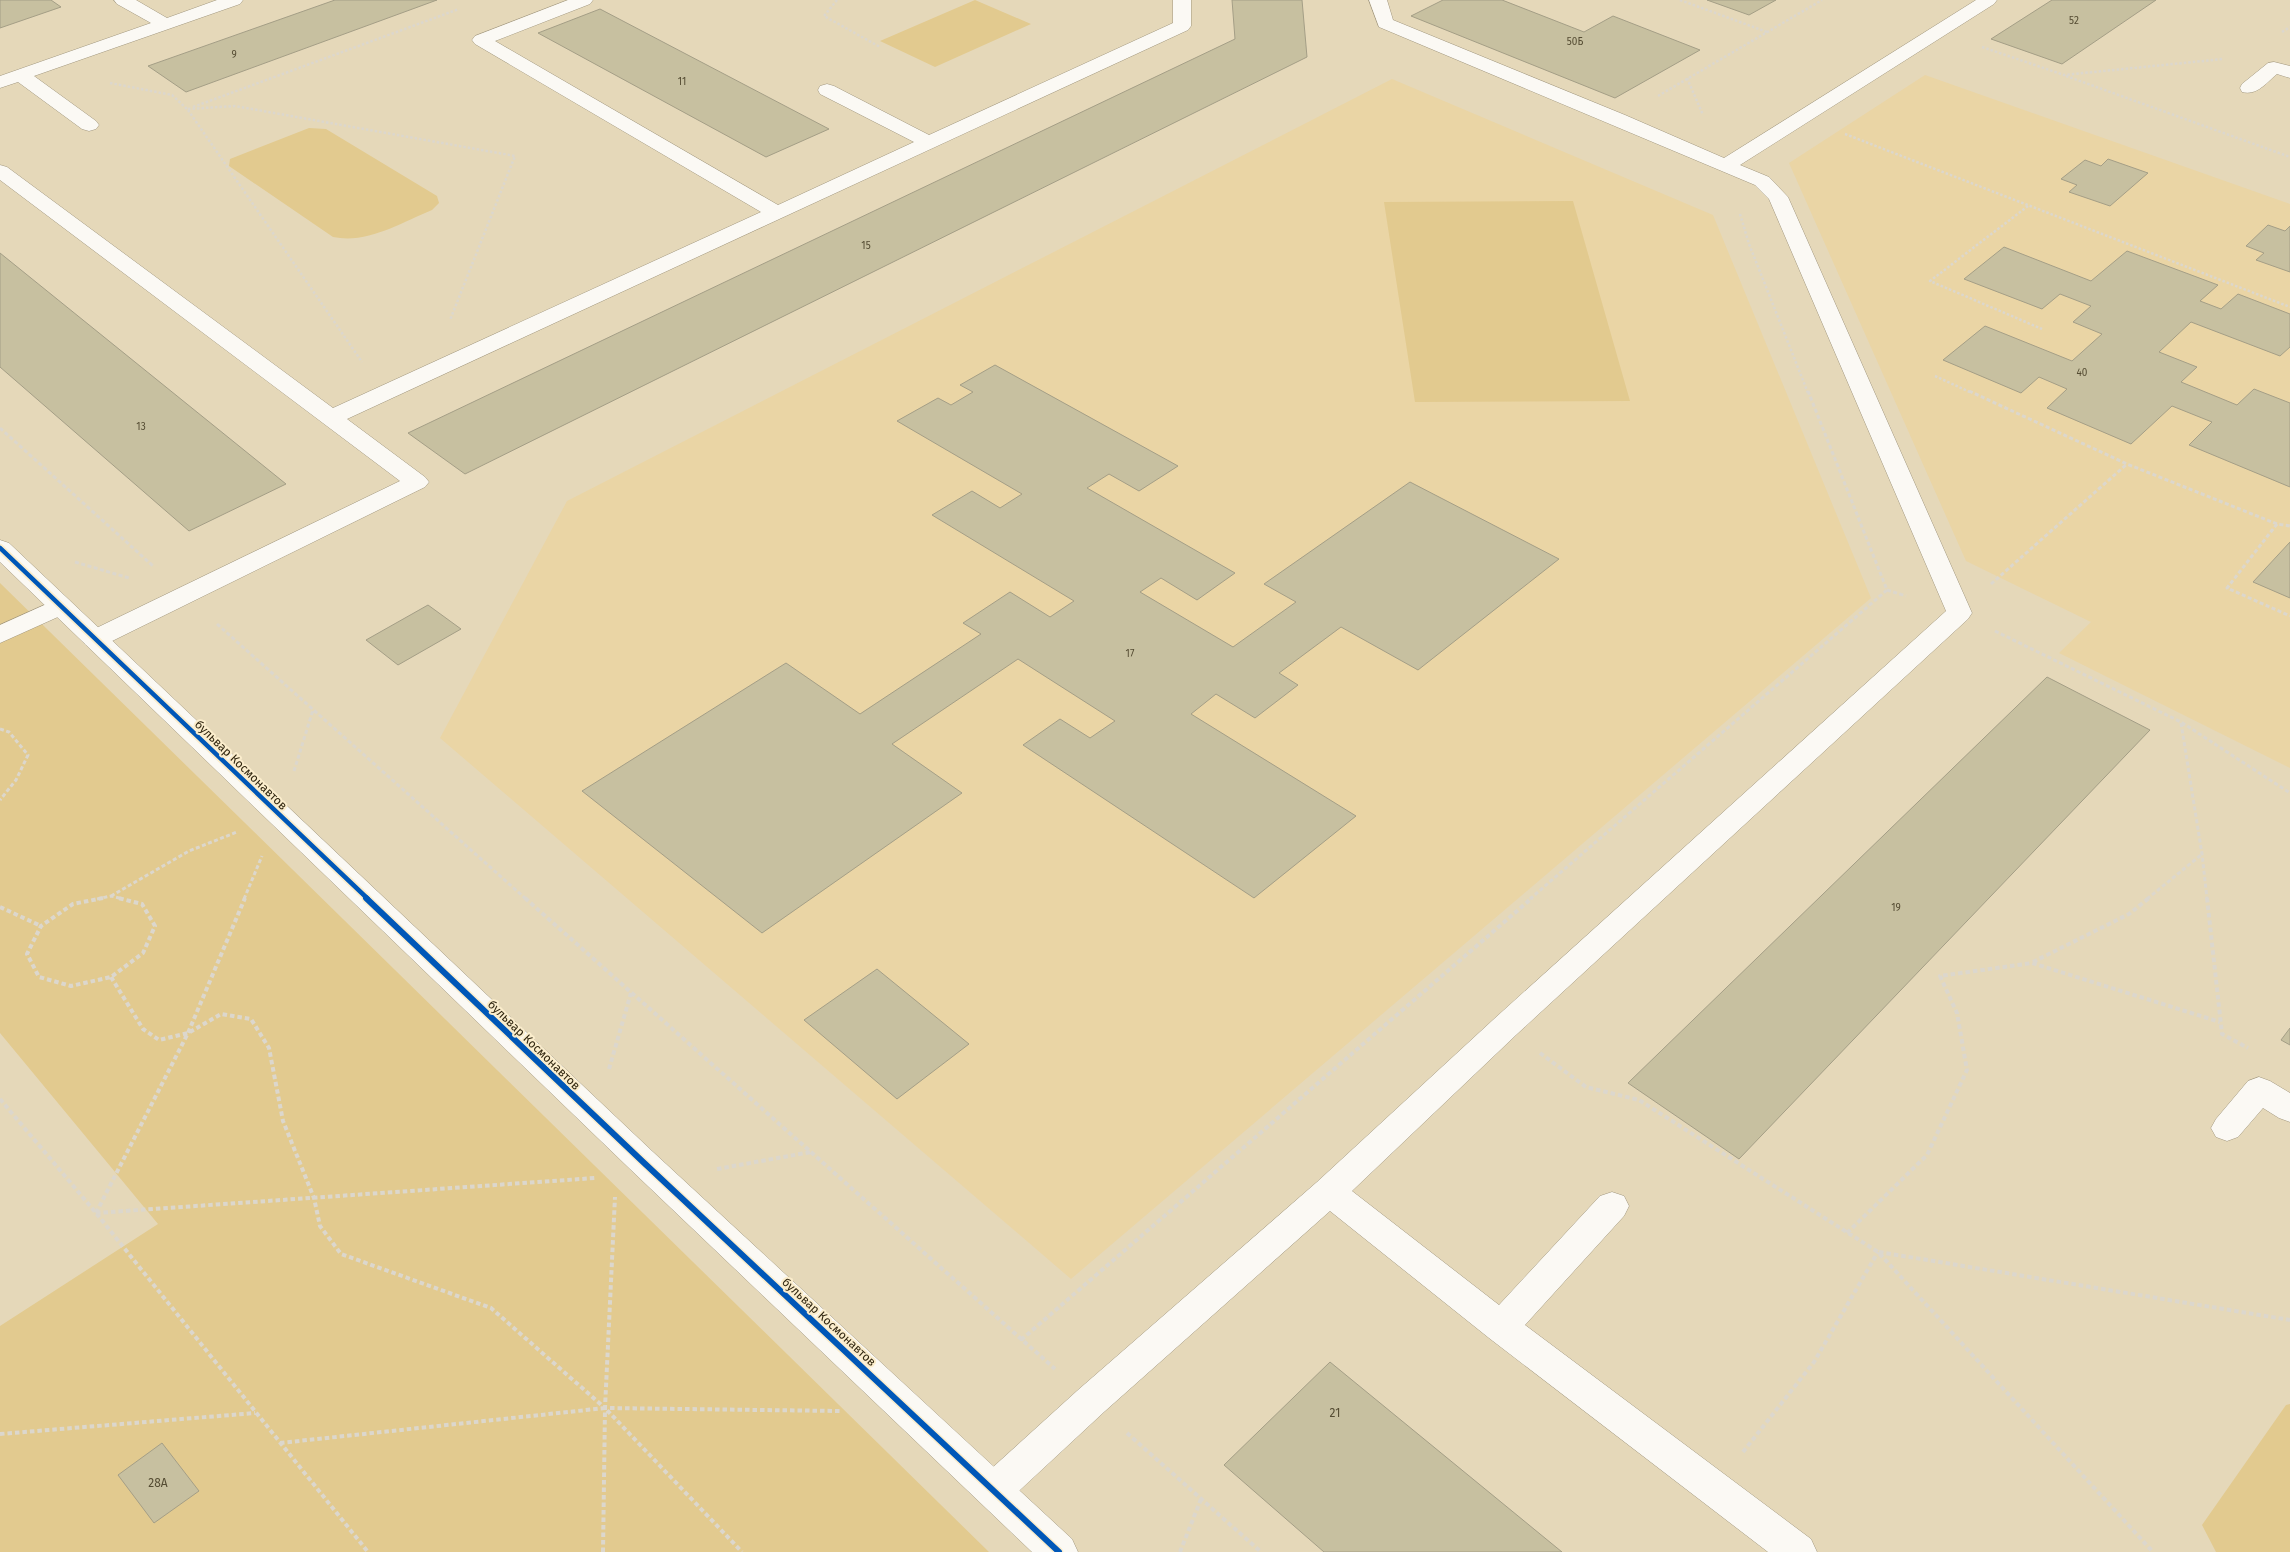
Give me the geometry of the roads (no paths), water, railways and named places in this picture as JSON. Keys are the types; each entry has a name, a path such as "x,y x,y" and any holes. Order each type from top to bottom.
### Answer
{"street":[{"path":"123,0 165,24"},
{"path":"0,82 234,0"},
{"path":"584,0 482,40 776,212"},
{"path":"330,418 1182,26 1182,0"},
{"path":"994,1490 1091,1401 1329,1192 1505,1027 1959,613 1778,196 1762,181 1618,119 1385,23 1378,0"},
{"path":"1725,166 1988,0"},
{"path":"2248,88 2282,69"},
{"path":"30,72 89,125"},
{"path":"827,90 928,142"},
{"path":"0,172 417,482 95,639"},
{"name":"бульвар Космонавтов","path":"4,552 640,1160 1059,1552"},
{"path":"0,635 60,606"},
{"path":"2226,1128 2260,1090 2290,1109"},
{"path":"1329,1192 1501,1327 1798,1552"},
{"path":"1501,1327 1612,1206"}]}
